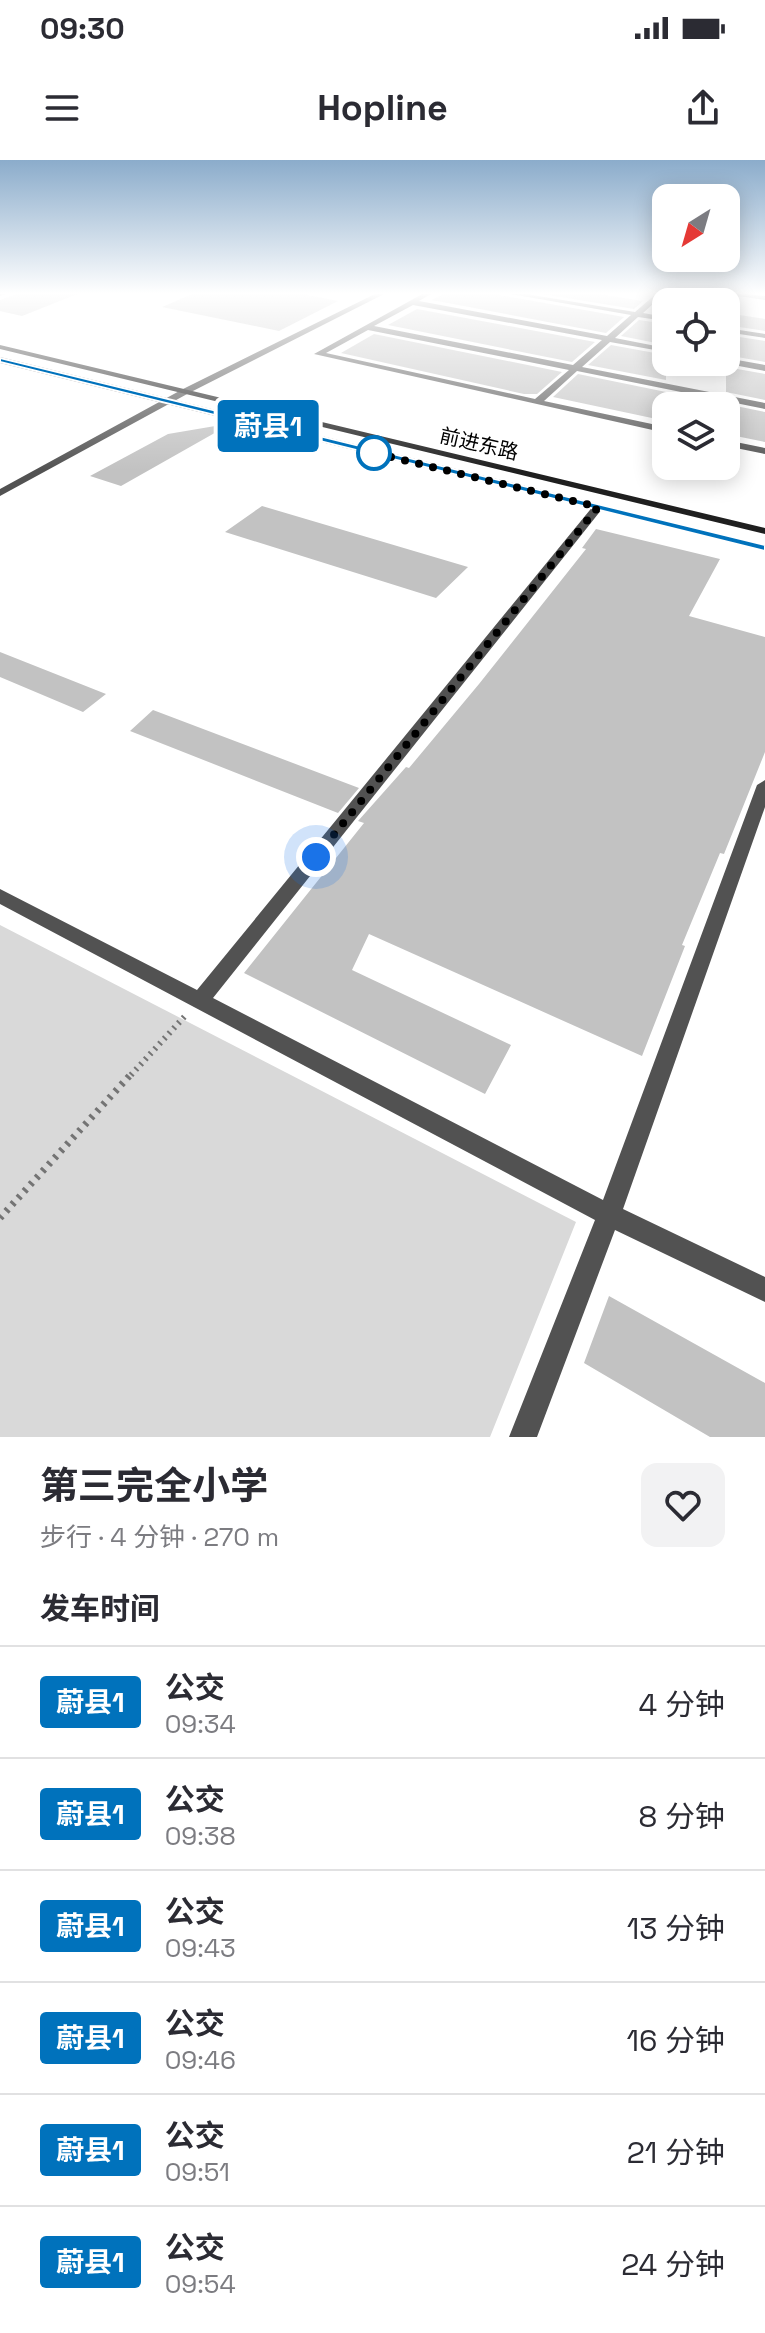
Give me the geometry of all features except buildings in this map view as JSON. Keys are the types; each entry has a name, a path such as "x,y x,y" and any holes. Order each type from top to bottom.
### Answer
{"main road":[{"name":"前进东路","path":"19,352 765,531"},
{"name":"前进东路","path":"0,360 765,548"}],"street":[{"path":"0,493 265,352"},
{"path":"322,352 318,354 652,427"},
{"path":"488,352 765,406"},
{"path":"537,402 594,352"},
{"path":"740,364 765,368"},
{"path":"740,446 765,451"},
{"path":"200,1000 598,507"},
{"path":"523,1437 609,1215 765,785"},
{"path":"0,896 609,1215 765,1290"}],"path":[{"path":"0,1218 200,1000"}],"shaded area":[{"path":"0,925 576,1222 490,1437 0,1437"}],"bus line":[{"name":"蔚县1","path":"0,360 765,548"}],"route":[{"path":"316,857 598,507 374,453"}]}
